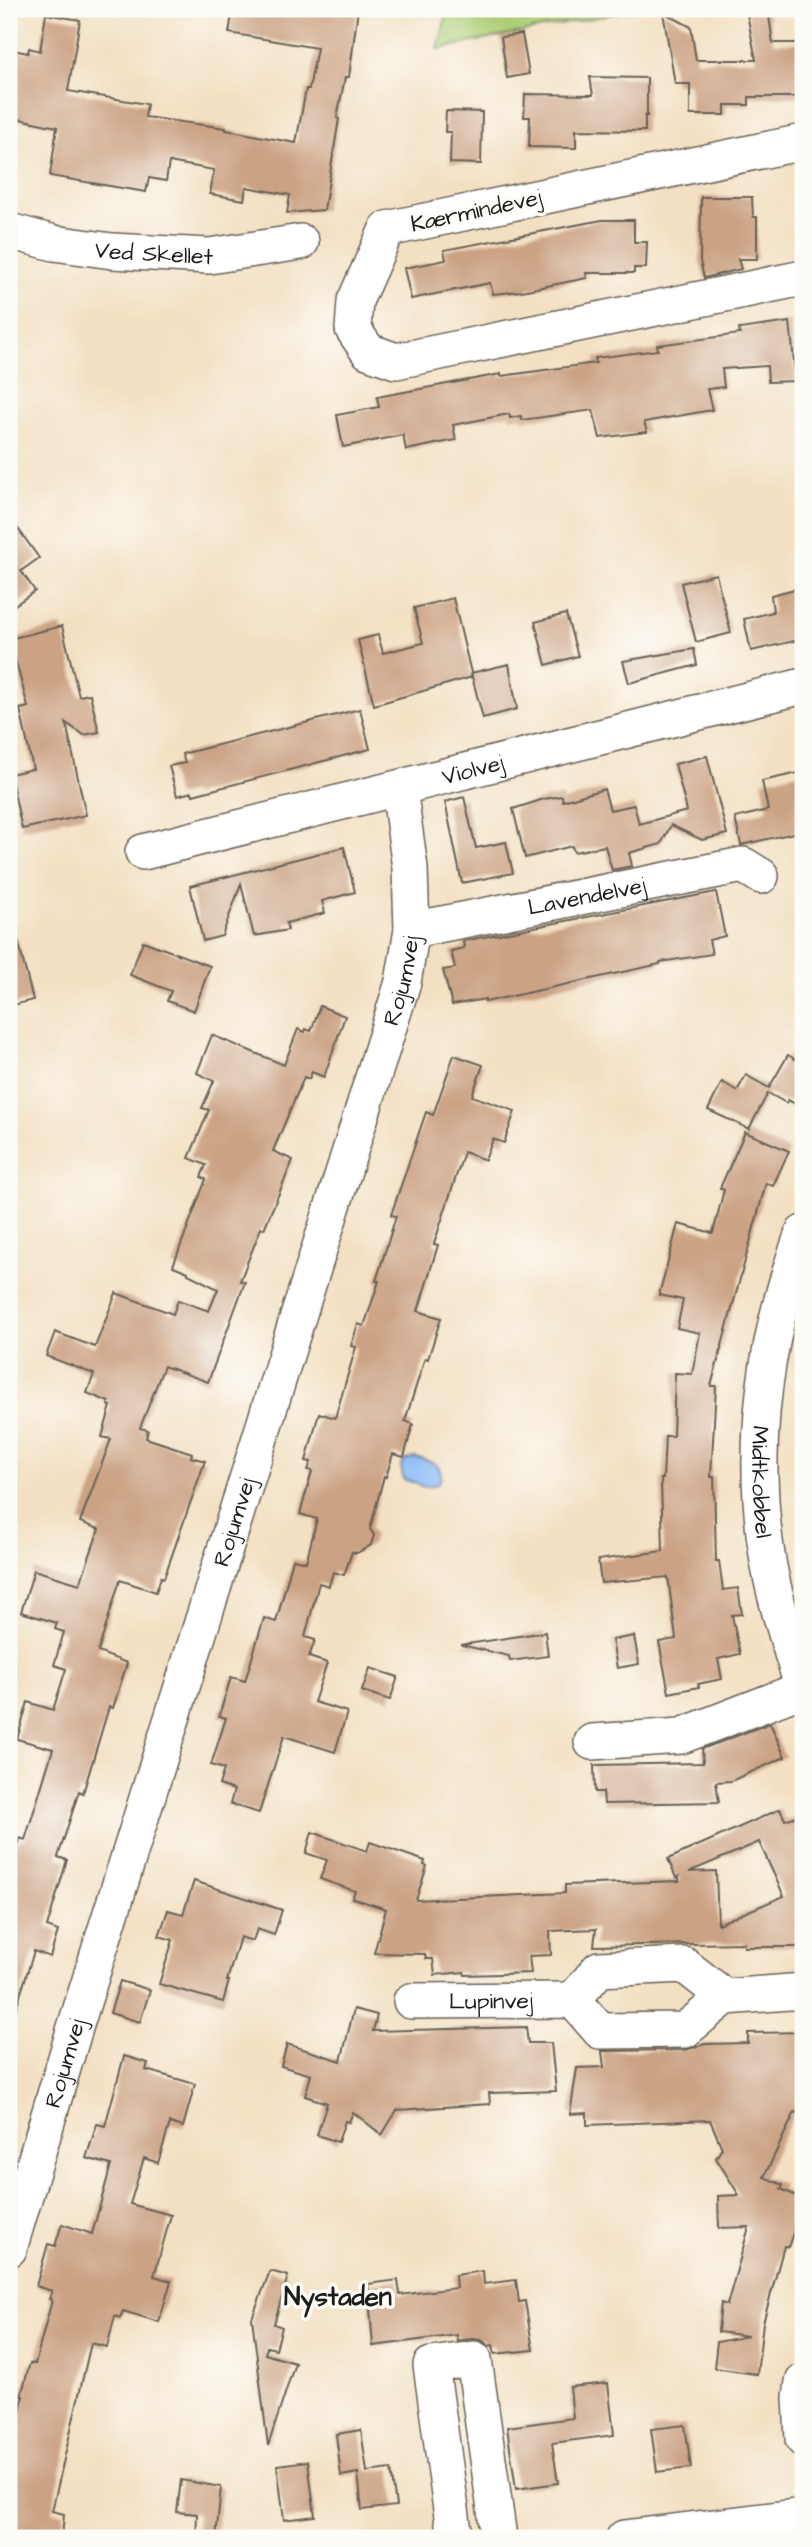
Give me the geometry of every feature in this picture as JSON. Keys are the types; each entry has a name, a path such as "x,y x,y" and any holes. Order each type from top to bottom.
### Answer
{"street":[{"name":"Kærmindevej","path":"803,142 387,229 355,301 354,329 368,351 396,361 803,278"},
{"name":"Ved Skellet","path":"9,231 65,245 112,251 209,256 301,242"},
{"name":"Violvej","path":"143,852 803,686"},
{"name":"Rojumvej","path":"9,2249 70,2044 403,982 412,930 410,868 399,788"},
{"name":"Lavendelvej","path":"412,930 743,865 761,876"},
{"name":"Midtkobbel","path":"803,1233 787,1278 768,1363 758,1461 767,1555 783,1624 803,1689"},
{"path":"592,1742 681,1736 803,1689"},
{"path":"725,1997 684,1965 599,1969 573,2000 600,2031 685,2030 725,1997 803,1991"},
{"name":"Lupinvej","path":"411,2001 573,2000"},
{"path":"455,2538 431,2365 474,2359 499,2538"},
{"path":"803,2382 803,2439"},
{"path":"624,2538 803,2516"}],"green space":[{"path":"448,9 638,9 438,49"}],"water":[{"path":"415,1457 437,1465 441,1478 437,1484 425,1487 403,1479 401,1465 405,1460"}],"building":[{"path":"233,9 358,9 349,77 345,77 337,118 339,119 324,210 287,213 290,195 246,187 244,200 210,194 214,170 169,162 166,181 149,178 146,192 50,176 57,127 9,117 9,49 28,53 29,48 40,51 46,14 80,20 68,91 147,104 145,117 226,128 296,143 317,48 229,33"},
{"path":"746,9 768,9 773,43 803,43 803,97 749,97 749,105 725,105 725,115 690,115 690,84 675,84 663,12 691,27 696,60 756,60"},
{"path":"522,34 529,74 507,78 501,37"},
{"path":"590,77 647,78 645,131 576,130 576,148 529,147 530,117 524,117 525,94 593,95"},
{"path":"446,111 482,112 481,164 450,163 451,132 445,132"},
{"path":"701,197 752,197 753,217 757,217 757,259 738,259 741,269 704,278 700,261"},
{"path":"602,220 634,220 634,242 647,242 646,268 634,268 634,273 586,273 587,278 522,291 493,294 490,283 411,299 404,268 446,260 444,250"},
{"path":"790,322 796,381 768,382 767,366 722,369 724,387 707,389 712,410 644,422 647,432 600,438 593,410 522,420 521,416 510,418 509,414 453,425 456,440 406,450 403,435 343,447 337,415 379,407 377,397 501,374 596,363 595,358 658,350 657,345 740,334 739,329"},
{"path":"9,516 39,558 21,571 35,591 9,609"},
{"path":"716,574 731,633 696,642 681,583"},
{"path":"803,587 803,639 751,651 744,619 773,612 771,595"},
{"path":"453,598 472,677 374,705 358,640 378,635 383,653 423,643 414,608"},
{"path":"566,614 578,656 546,665 535,622"},
{"path":"62,626 79,696 90,694 99,732 84,735 66,723 86,815 22,829 10,774 33,769 20,709 28,707 16,662 9,664 9,639"},
{"path":"694,649 697,665 629,683 623,661"},
{"path":"509,664 517,709 483,718 471,673"},
{"path":"360,709 370,749 193,795 192,792 177,796 169,766 185,763 182,754"},
{"path":"707,756 727,834 702,840 671,825 661,844 629,853 632,866 612,870 605,846 574,852 572,846 525,858 513,809 544,799 562,796 563,801 604,789 610,810 634,805 639,824 687,811 675,764"},
{"path":"803,772 803,831 741,845 735,818 768,810 762,781"},
{"path":"464,797 476,848 506,842 513,873 462,883 445,802"},
{"path":"344,847 355,892 322,901 325,913 286,923 288,930 254,936 241,884 222,936 203,941 190,886"},
{"path":"716,892 725,936 709,940 712,954 660,962 485,1002 485,999 452,1005 443,970 455,968 451,951 464,948 463,941"},
{"path":"17,937 33,1000 9,1006 9,938"},
{"path":"143,941 210,966 194,1011 167,1001 171,991 130,975"},
{"path":"320,1006 345,1016 324,1077 312,1072 309,1079 304,1077 273,1151 293,1160 240,1281 245,1282 208,1382 164,1366 140,1428 148,1430 146,1438 192,1453 191,1457 205,1461 164,1578 161,1577 156,1592 120,1580 98,1652 127,1663 113,1708 109,1707 83,1793 79,1791 58,1857 67,1860 47,1927 58,1931 50,1957 34,1951 14,2015 9,2014 9,1840 19,1843 20,1838 25,1840 53,1749 17,1739 28,1702 53,1710 66,1669 54,1665 64,1632 55,1629 57,1623 21,1612 34,1570 80,1584 99,1529 80,1522 111,1439 102,1437 111,1406 108,1405 109,1402 87,1393 94,1374 46,1356 55,1332 95,1347 116,1293 173,1314 178,1300 209,1311 218,1289 173,1266 206,1179 201,1177 206,1165 189,1158 209,1110 202,1108 214,1081 197,1073 212,1035 284,1065 298,1029 311,1031"},
{"path":"454,1055 483,1065 472,1096 515,1111 504,1143 493,1139 485,1160 464,1152 434,1244 438,1245 418,1311 441,1318 405,1421 413,1424 404,1457 393,1454 386,1477 384,1476 370,1529 374,1535 371,1545 357,1553 352,1552 344,1575 333,1572 329,1586 319,1583 305,1637 315,1640 309,1657 327,1663 314,1702 347,1712 335,1752 284,1736 259,1813 230,1804 234,1790 219,1785 224,1769 211,1765 226,1718 219,1716 231,1677 245,1681 264,1618 276,1622 293,1559 306,1562 317,1519 300,1514 312,1471 308,1470 311,1462 306,1461 319,1413 335,1418 356,1347 351,1346 358,1324 364,1326 379,1281 376,1281 396,1216 391,1215 426,1112 433,1115"},
{"path":"788,1055 803,1064 803,1108 788,1100 786,1103 768,1093 749,1129 708,1110 722,1082 737,1091 746,1075 769,1088"},
{"path":"745,1132 789,1151 773,1186 766,1183 711,1386 716,1386 711,1477 714,1477 716,1561 719,1561 723,1590 738,1588 742,1614 732,1615 740,1654 718,1659 722,1679 669,1693 659,1642 676,1639 668,1577 601,1583 598,1560 663,1551 661,1479 665,1436 673,1436 675,1373 692,1374 700,1333 677,1328 683,1300 659,1295 678,1224 713,1233 724,1190 720,1188"},
{"path":"545,1632 548,1656 510,1661 509,1656 461,1645"},
{"path":"634,1636 639,1664 617,1668 612,1640"},
{"path":"370,1668 398,1677 390,1700 362,1691"},
{"path":"770,1723 785,1757 731,1781 716,1782 719,1802 604,1804 603,1792 595,1792 594,1765 703,1763 702,1749"},
{"path":"780,1809 785,1820 803,1814 803,1947 744,1947 744,1943 594,1946 596,1929 550,1931 551,1955 529,1956 531,1973 465,1975 464,1972 435,1975 433,1959 426,1959 425,1954 374,1953 386,1909 352,1898 355,1891 320,1879 327,1860 306,1853 312,1832 367,1851 370,1842 425,1861 424,1865 427,1866 416,1900 565,1893 565,1885 679,1881 679,1876 676,1878 668,1859","holes":["759,1842 784,1896 718,1924 716,1871 689,1872"]},
{"path":"194,1881 282,1910 274,1935 257,1929 253,1941 240,1937 223,2002 159,1984 173,1940 159,1936 168,1910 183,1914"},
{"path":"120,1981 150,1990 140,2022 110,2013"},
{"path":"354,2009 377,2015 373,2031 526,2027 528,2043 551,2043 556,2091 489,2093 490,2104 397,2110 382,2135 353,2112 349,2122 345,2121 338,2142 317,2135 327,2103 305,2096 311,2075 281,2066 287,2044 341,2061"},
{"path":"803,2032 803,2115 795,2112 764,2177 783,2185 781,2189 803,2199 803,2206 788,2247 784,2246 763,2323 757,2374 714,2368 717,2342 748,2336 718,2332 721,2303 727,2305 749,2227 719,2228 718,2196 739,2195 716,2158 722,2148 710,2120 587,2125 587,2113 570,2114 577,2068 604,2067 602,2051 685,2050 705,2044 748,2043 748,2033"},
{"path":"124,2056 148,2063 146,2070 195,2084 183,2127 170,2123 158,2163 144,2158 130,2204 171,2215 154,2276 171,2281 159,2322 123,2311 120,2318 115,2316 107,2347 91,2343 52,2511 64,2514 62,2538 9,2538 12,2500 9,2500 9,2441 15,2442 21,2396 30,2363 35,2364 52,2300 49,2299 52,2291 36,2286 48,2244 55,2246 62,2224 92,2234 111,2165 86,2158 97,2124 105,2126"},
{"path":"270,2271 288,2276 274,2324 282,2327 276,2349 267,2347 265,2354 295,2363 268,2446 252,2318"},
{"path":"483,2271 484,2284 516,2280 519,2302 525,2301 533,2350 495,2354 493,2345 489,2346 481,2340 458,2341 457,2335 373,2346 368,2284 398,2280 400,2295 456,2288 455,2275"},
{"path":"608,2383 614,2435 552,2443 558,2483 516,2489 507,2427 573,2418 570,2387"},
{"path":"685,2425 691,2468 657,2472 651,2429"},
{"path":"361,2430 367,2472 391,2469 396,2506 362,2510 358,2473 341,2476 336,2434"},
{"path":"308,2461 315,2516 284,2520 277,2465"},
{"path":"181,2480 221,2487 216,2538 196,2538 197,2514 177,2512"}],"district":[{"name":"Nystaden","path":"338,2296"}]}
